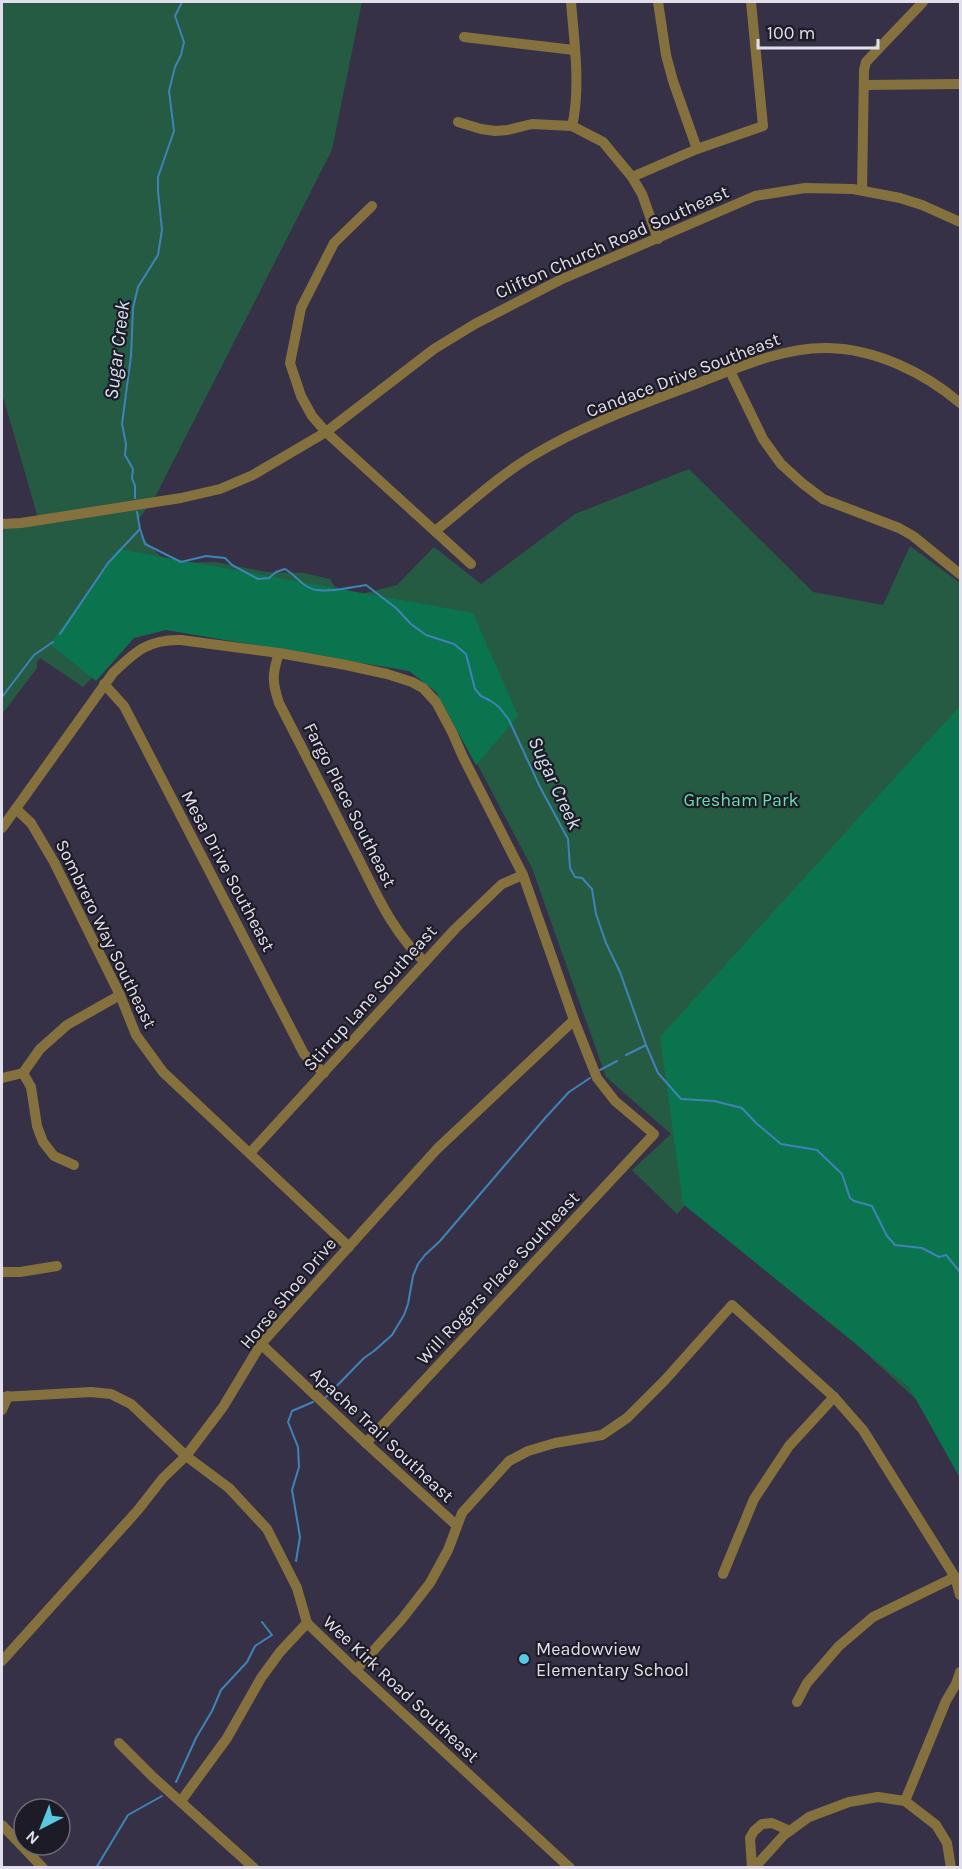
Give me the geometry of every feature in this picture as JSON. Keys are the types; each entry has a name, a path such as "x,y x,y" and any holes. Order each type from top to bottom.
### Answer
{"street":[{"path":"571,2 576,111 572,126"},
{"path":"658,2 666,55 697,149"},
{"path":"632,177 697,149 763,126 751,2"},
{"path":"862,190 866,62 923,2"},
{"path":"464,37 574,50"},
{"path":"864,85 960,84"},
{"path":"458,122 495,131 532,124 572,126 603,142 632,177 642,194 658,239"},
{"name":"Clifton Church Road Southeast","path":"2,524 181,498 220,489 253,475 326,432 434,349 475,324 560,280 755,196 805,188 862,190 922,205 960,222"},
{"path":"372,206 334,243 301,308 290,363 301,396 312,416 326,432 471,564"},
{"name":"Candace Drive Southeast","path":"435,531 512,469 542,451 592,426 656,399 790,351 828,348 847,350 893,363 915,372 960,403"},
{"path":"730,371 763,439 781,464 802,483 823,499 899,528 913,536 960,574"},
{"path":"2,828 104,684 133,654 154,642 167,639 279,653 387,674 412,682 423,688 436,702 523,875 574,1020"},
{"name":"Fargo Place Southeast","path":"279,653 273,674 279,703 377,894 411,950 425,962"},
{"name":"Mesa Drive Southeast","path":"104,684 124,706 304,1054 324,1073"},
{"name":"Sombrero Way Southeast","path":"16,809 31,823 54,862 120,995 136,1035 163,1072 349,1247"},
{"name":"Stirrup Lane Southeast","path":"250,1153 455,929 502,884 523,875"},
{"path":"2,1078 23,1073 40,1049 67,1025 120,995"},
{"name":"Will Rogers Place Southeast","path":"366,1443 654,1134 615,1101 597,1078 574,1020"},
{"name":"Horse Shoe Drive","path":"2,1660 138,1510 163,1478 186,1456 223,1407 261,1344 437,1149 574,1020"},
{"path":"23,1073 31,1087 37,1126 44,1142 54,1156 75,1165"},
{"path":"2,1272 20,1272 57,1266"},
{"path":"456,1525 462,1512 510,1461 528,1451 602,1435 627,1418 665,1380 732,1305 834,1397 863,1430 955,1577 960,1595"},
{"name":"Apache Trail Southeast","path":"261,1344 456,1525 448,1550 430,1583 402,1619 356,1670"},
{"name":"Wee Kirk Road Southeast","path":"5,1396 91,1392 111,1394 131,1404 186,1456 229,1488 267,1529 297,1588 307,1623 570,1868"},
{"path":"2,1410 5,1396"},
{"path":"723,1574 754,1498 789,1446 834,1397"},
{"path":"797,1702 807,1683 839,1646 873,1617 955,1577"},
{"path":"181,1801 227,1738 261,1678 280,1652 307,1623"},
{"path":"905,1801 960,1672"},
{"path":"118,1743 254,1868"},
{"path":"753,1868 784,1835 809,1817 849,1802 878,1797 905,1801 936,1825 947,1843 951,1868"},
{"path":"753,1868 750,1838 754,1831 762,1824 772,1823 790,1831"},
{"path":"2,1825 43,1868"}],"green space":[{"name":"Gresham Park","path":"2,2 362,2 332,150 156,495 139,519 139,533 169,563 216,562 266,572 304,573 330,579 334,586 356,598 365,593 397,585 434,547 481,584 575,514 689,469 813,592 883,605 910,546 960,583 960,1451 946,1427 725,1223 761,1121 677,1214 632,1170 671,1134 606,1077 532,868 443,699 417,673 271,640 173,628 133,636 83,687 40,658 37,668 2,714 2,524 38,518 2,393"},
{"path":"118,549 473,613 518,716 476,765 436,692 409,671 166,630 134,638 96,681 50,644"},
{"path":"960,706 960,1478 909,1387 683,1204 660,1037"}],"waterway":[{"name":"Sugar Creek","path":"135,498 133,469 125,455 126,444 122,424 131,356 133,308 138,287 158,255 162,230 158,177 174,131 169,91 184,42 175,16 182,2"},
{"name":"Sugar Creek","path":"137,512 145,544 181,562 206,556 225,558 232,565 258,579 269,578 285,569 308,587 320,590 366,585 426,635 454,644 466,654 475,689 481,696 499,707 509,720 540,787 568,839 570,868 575,877 582,878 592,889 596,914 606,943 620,972 658,1073 681,1099 714,1101 742,1108 781,1144 817,1150 842,1174 850,1198 872,1206 887,1236 895,1245 922,1248 939,1257 946,1255 960,1272"},
{"path":"60,634 108,563 140,529"},
{"path":"2,697 34,655 53,642"},
{"path":"626,1055 646,1045"},
{"path":"600,1070 617,1061"},
{"path":"326,1397 364,1358 392,1335 404,1315 413,1276 425,1255 440,1241 569,1092 590,1078"},
{"path":"296,1561 300,1537 292,1490 299,1467 298,1447 288,1422 292,1411 313,1402"},
{"path":"176,1782 221,1690 247,1662 255,1646 272,1635 262,1622"},
{"path":"96,1868 128,1815 162,1796"}],"place":[{"name":"Meadowview Elementary School","path":"524,1659"}]}
